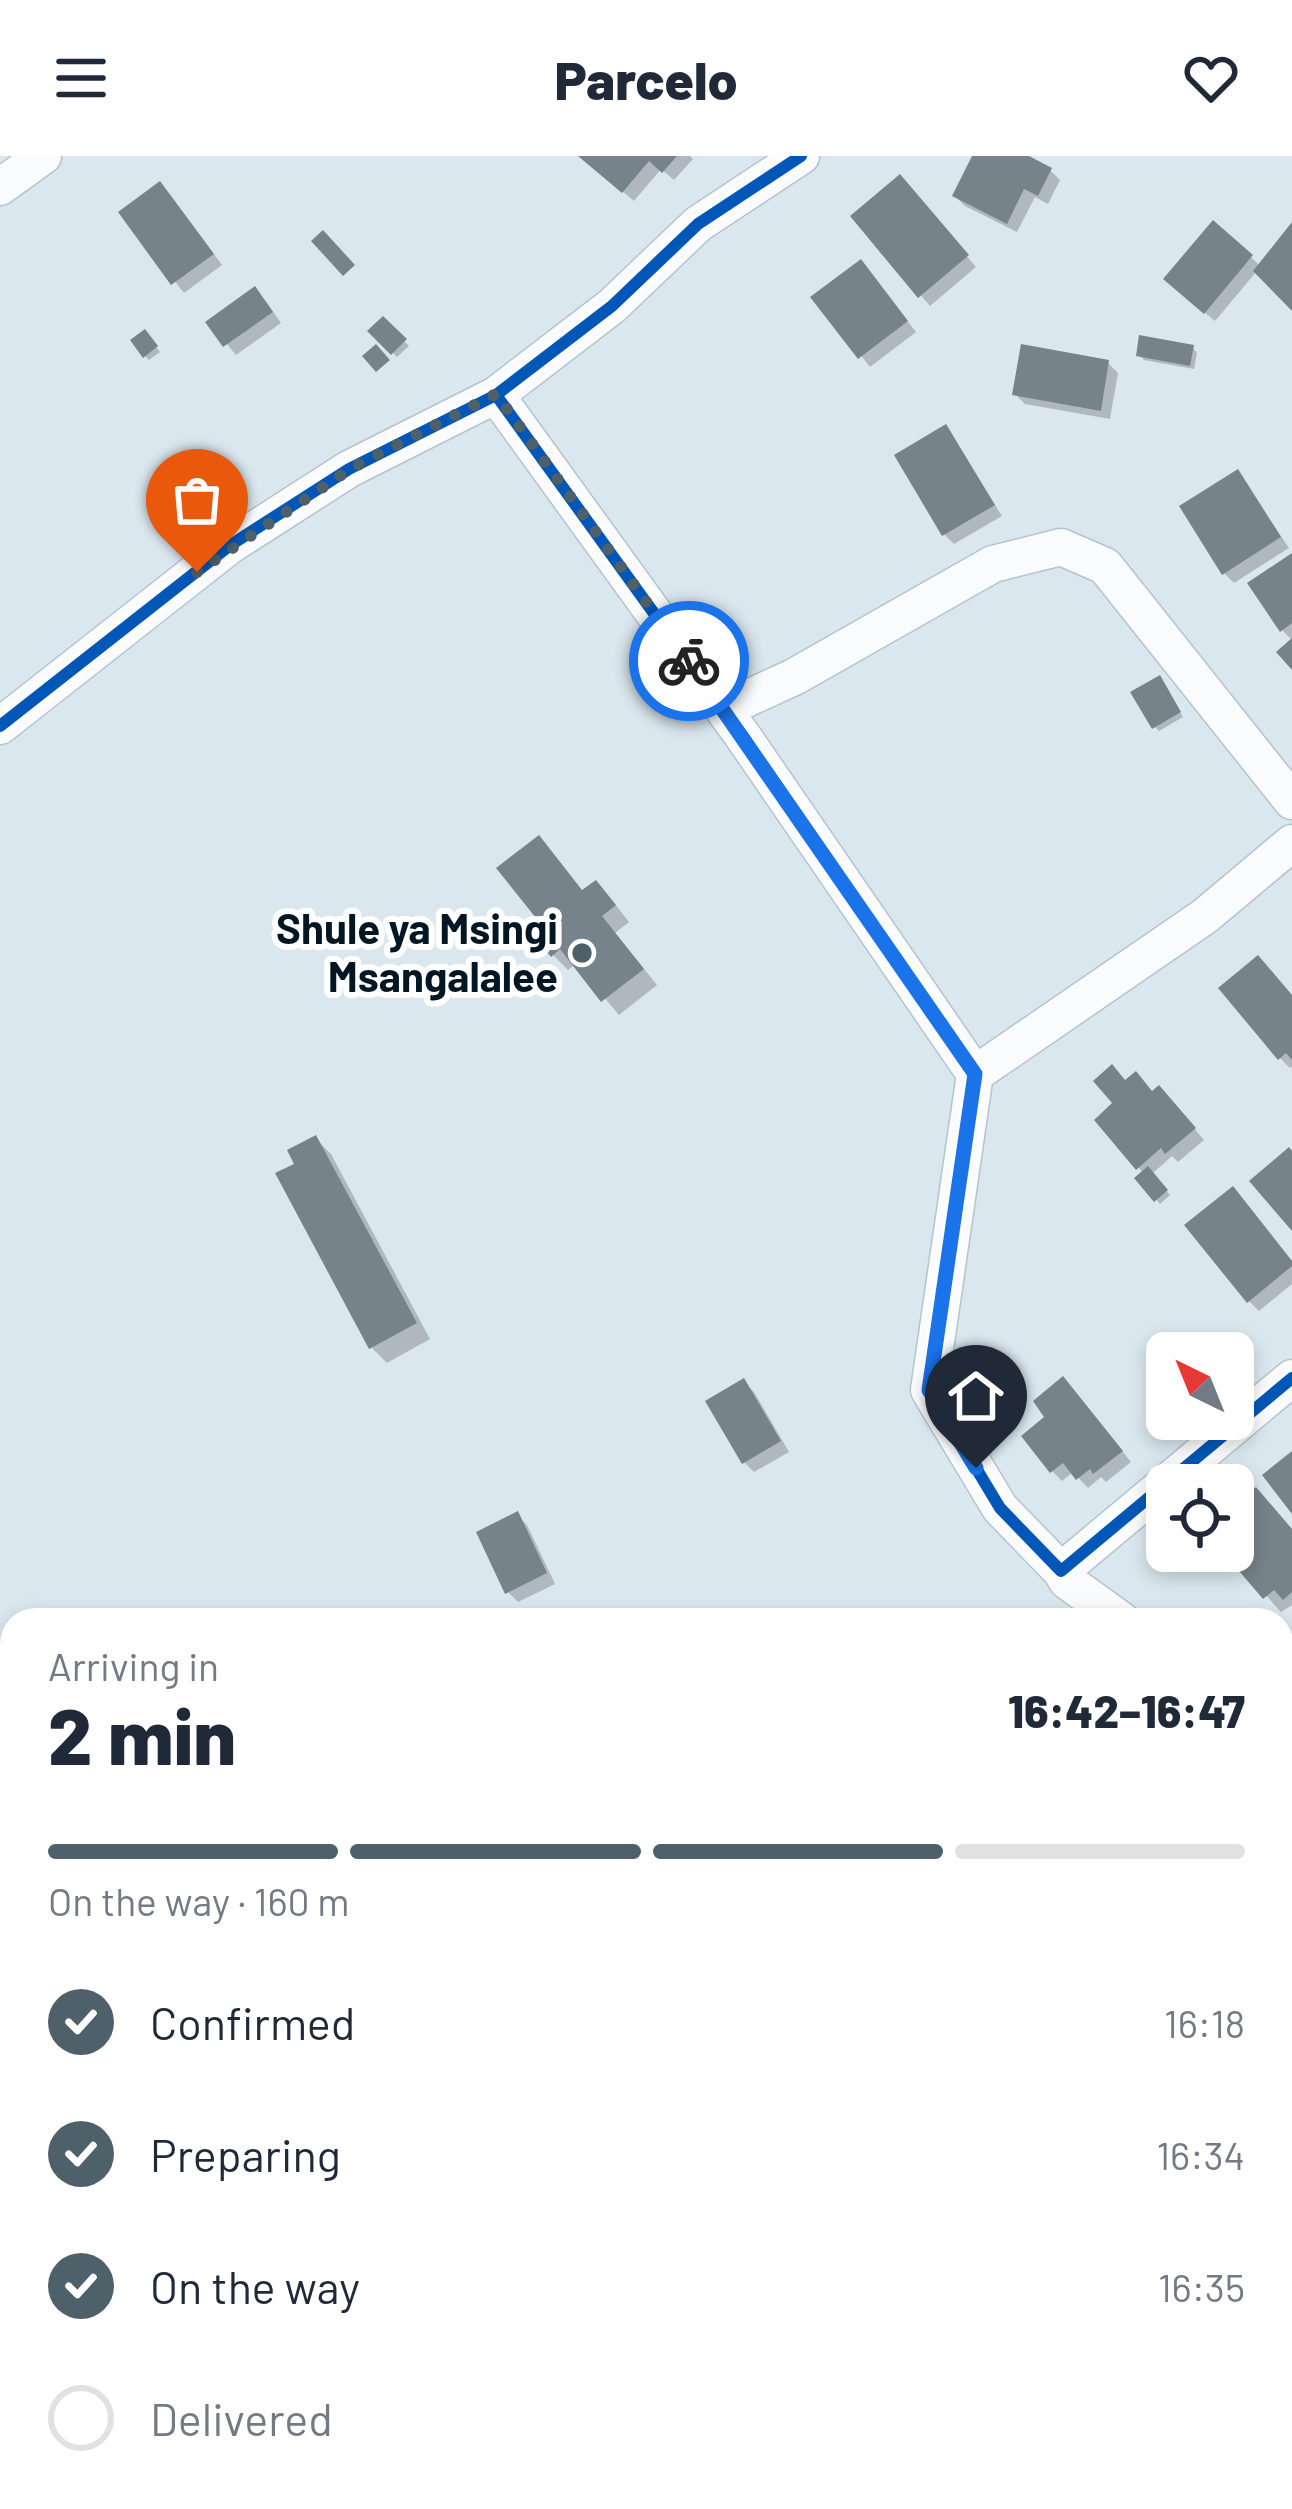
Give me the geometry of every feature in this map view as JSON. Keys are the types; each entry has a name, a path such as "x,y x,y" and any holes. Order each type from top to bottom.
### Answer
{"street":[{"path":"0,187 43,156"},
{"path":"0,726 230,547 350,469 496,394 612,306 698,224 801,156"},
{"path":"496,394 724,709 975,1074 929,1390 1000,1508 1067,1581 1104,1608"},
{"path":"724,709 794,677 993,564 1061,548 1105,566 1292,801"},
{"path":"975,1074 1205,916 1292,844"},
{"path":"1061,1571 1292,1378"}],"building":[{"path":"578,156 677,156 662,173 649,161 622,193"},
{"path":"972,156 1029,156 1052,168 1038,196 1024,189 1007,224 952,196"},
{"path":"900,174 969,255 918,298 850,216"},
{"path":"160,181 214,254 171,285 118,212"},
{"path":"1213,220 1253,255 1204,314 1163,279"},
{"path":"1292,222 1292,311 1253,271"},
{"path":"323,230 355,265 343,276 311,241"},
{"path":"861,259 908,321 858,359 810,297"},
{"path":"255,286 273,312 223,347 205,322"},
{"path":"383,316 407,339 391,355 367,331"},
{"path":"145,329 158,346 143,358 130,340"},
{"path":"1139,335 1194,345 1190,366 1136,356"},
{"path":"376,344 390,360 376,372 362,356"},
{"path":"1021,344 1109,360 1101,411 1012,395"},
{"path":"946,424 995,505 942,536 894,455"},
{"path":"1238,469 1281,537 1222,575 1179,506"},
{"path":"1292,553 1292,623 1280,632 1247,583"},
{"path":"1292,638 1292,670 1276,652"},
{"path":"1160,675 1181,712 1152,729 1130,692"},
{"path":"539,835 582,890 596,880 616,905 602,916 644,969 601,1002 560,949 551,957 530,931 540,923 496,868"},
{"path":"1258,955 1292,995 1292,1060 1286,1053 1278,1060 1218,988"},
{"path":"1112,1064 1125,1080 1136,1071 1152,1091 1159,1085 1196,1128 1165,1154 1161,1148 1136,1170 1094,1120 1112,1103 1093,1081"},
{"path":"316,1135 417,1323 369,1349 275,1173 294,1164 287,1150"},
{"path":"1289,1147 1292,1151 1292,1231 1249,1181"},
{"path":"1148,1166 1168,1190 1154,1202 1134,1178"},
{"path":"1233,1186 1292,1261 1292,1266 1247,1303 1184,1225"},
{"path":"1063,1376 1123,1451 1093,1474 1090,1469 1076,1480 1063,1463 1050,1473 1021,1436 1044,1417 1033,1401"},
{"path":"744,1378 781,1441 742,1464 705,1401"},
{"path":"1292,1451 1292,1514 1262,1475"},
{"path":"1254,1489 1292,1529 1292,1592 1283,1600 1274,1590 1263,1599 1240,1572 1254,1572"},
{"path":"518,1511 547,1573 505,1594 476,1532"}],"cycle path":[{"path":"0,726 229,546 349,469 496,395 612,306 698,224 801,156"},
{"path":"496,395 742,735 975,1074 929,1390 1000,1508 1061,1571 1292,1378"}],"way so far":[{"path":"197,572 350,469 496,394 689,661"}],"place":[{"name":"Shule ya Msingi Msangalalee","path":"582,953"}],"route":[{"path":"689,661 975,1074 929,1390 976,1468"}]}
